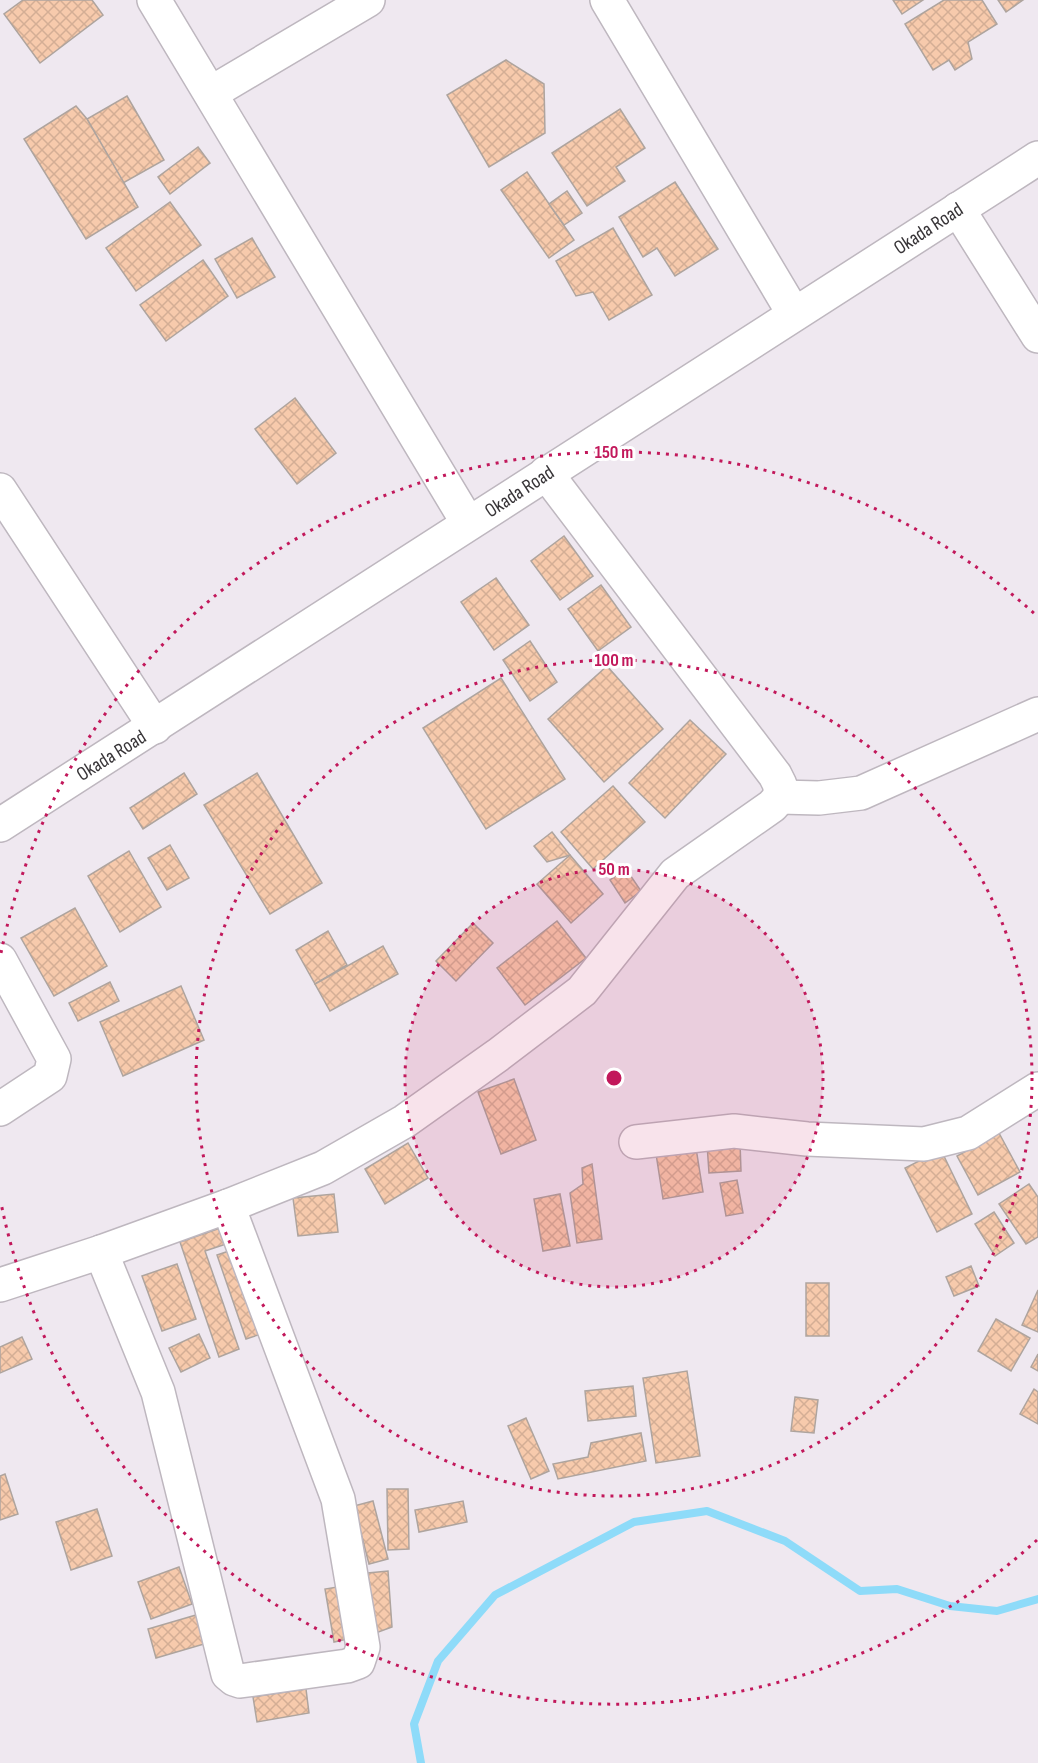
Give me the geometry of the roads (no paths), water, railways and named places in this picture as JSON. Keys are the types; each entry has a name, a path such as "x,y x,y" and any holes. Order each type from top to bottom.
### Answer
{"street":[{"path":"154,0 468,523"},
{"path":"211,93 368,0"},
{"path":"607,0 794,314"},
{"name":"Okada Road","path":"0,825 1038,158"},
{"path":"958,209 1038,336"},
{"path":"0,1285 101,1252 228,1206 322,1168 405,1120 498,1055 582,991 675,874 772,806 780,797 780,785 775,775 546,473"},
{"path":"0,490 155,727"},
{"path":"780,797 819,798 861,793 1038,714"},
{"path":"0,960 54,1059 50,1076 0,1109"},
{"path":"636,1142 734,1131 807,1139 924,1144 968,1133 1038,1089"},
{"path":"101,1252 158,1392 228,1674 240,1681 347,1666 358,1662 363,1647 338,1499 228,1206"}],"waterway":[{"path":"421,1763 414,1724 438,1661 495,1595 634,1522 707,1511 785,1541 860,1591 897,1589 950,1606 997,1611 1038,1599"}]}
